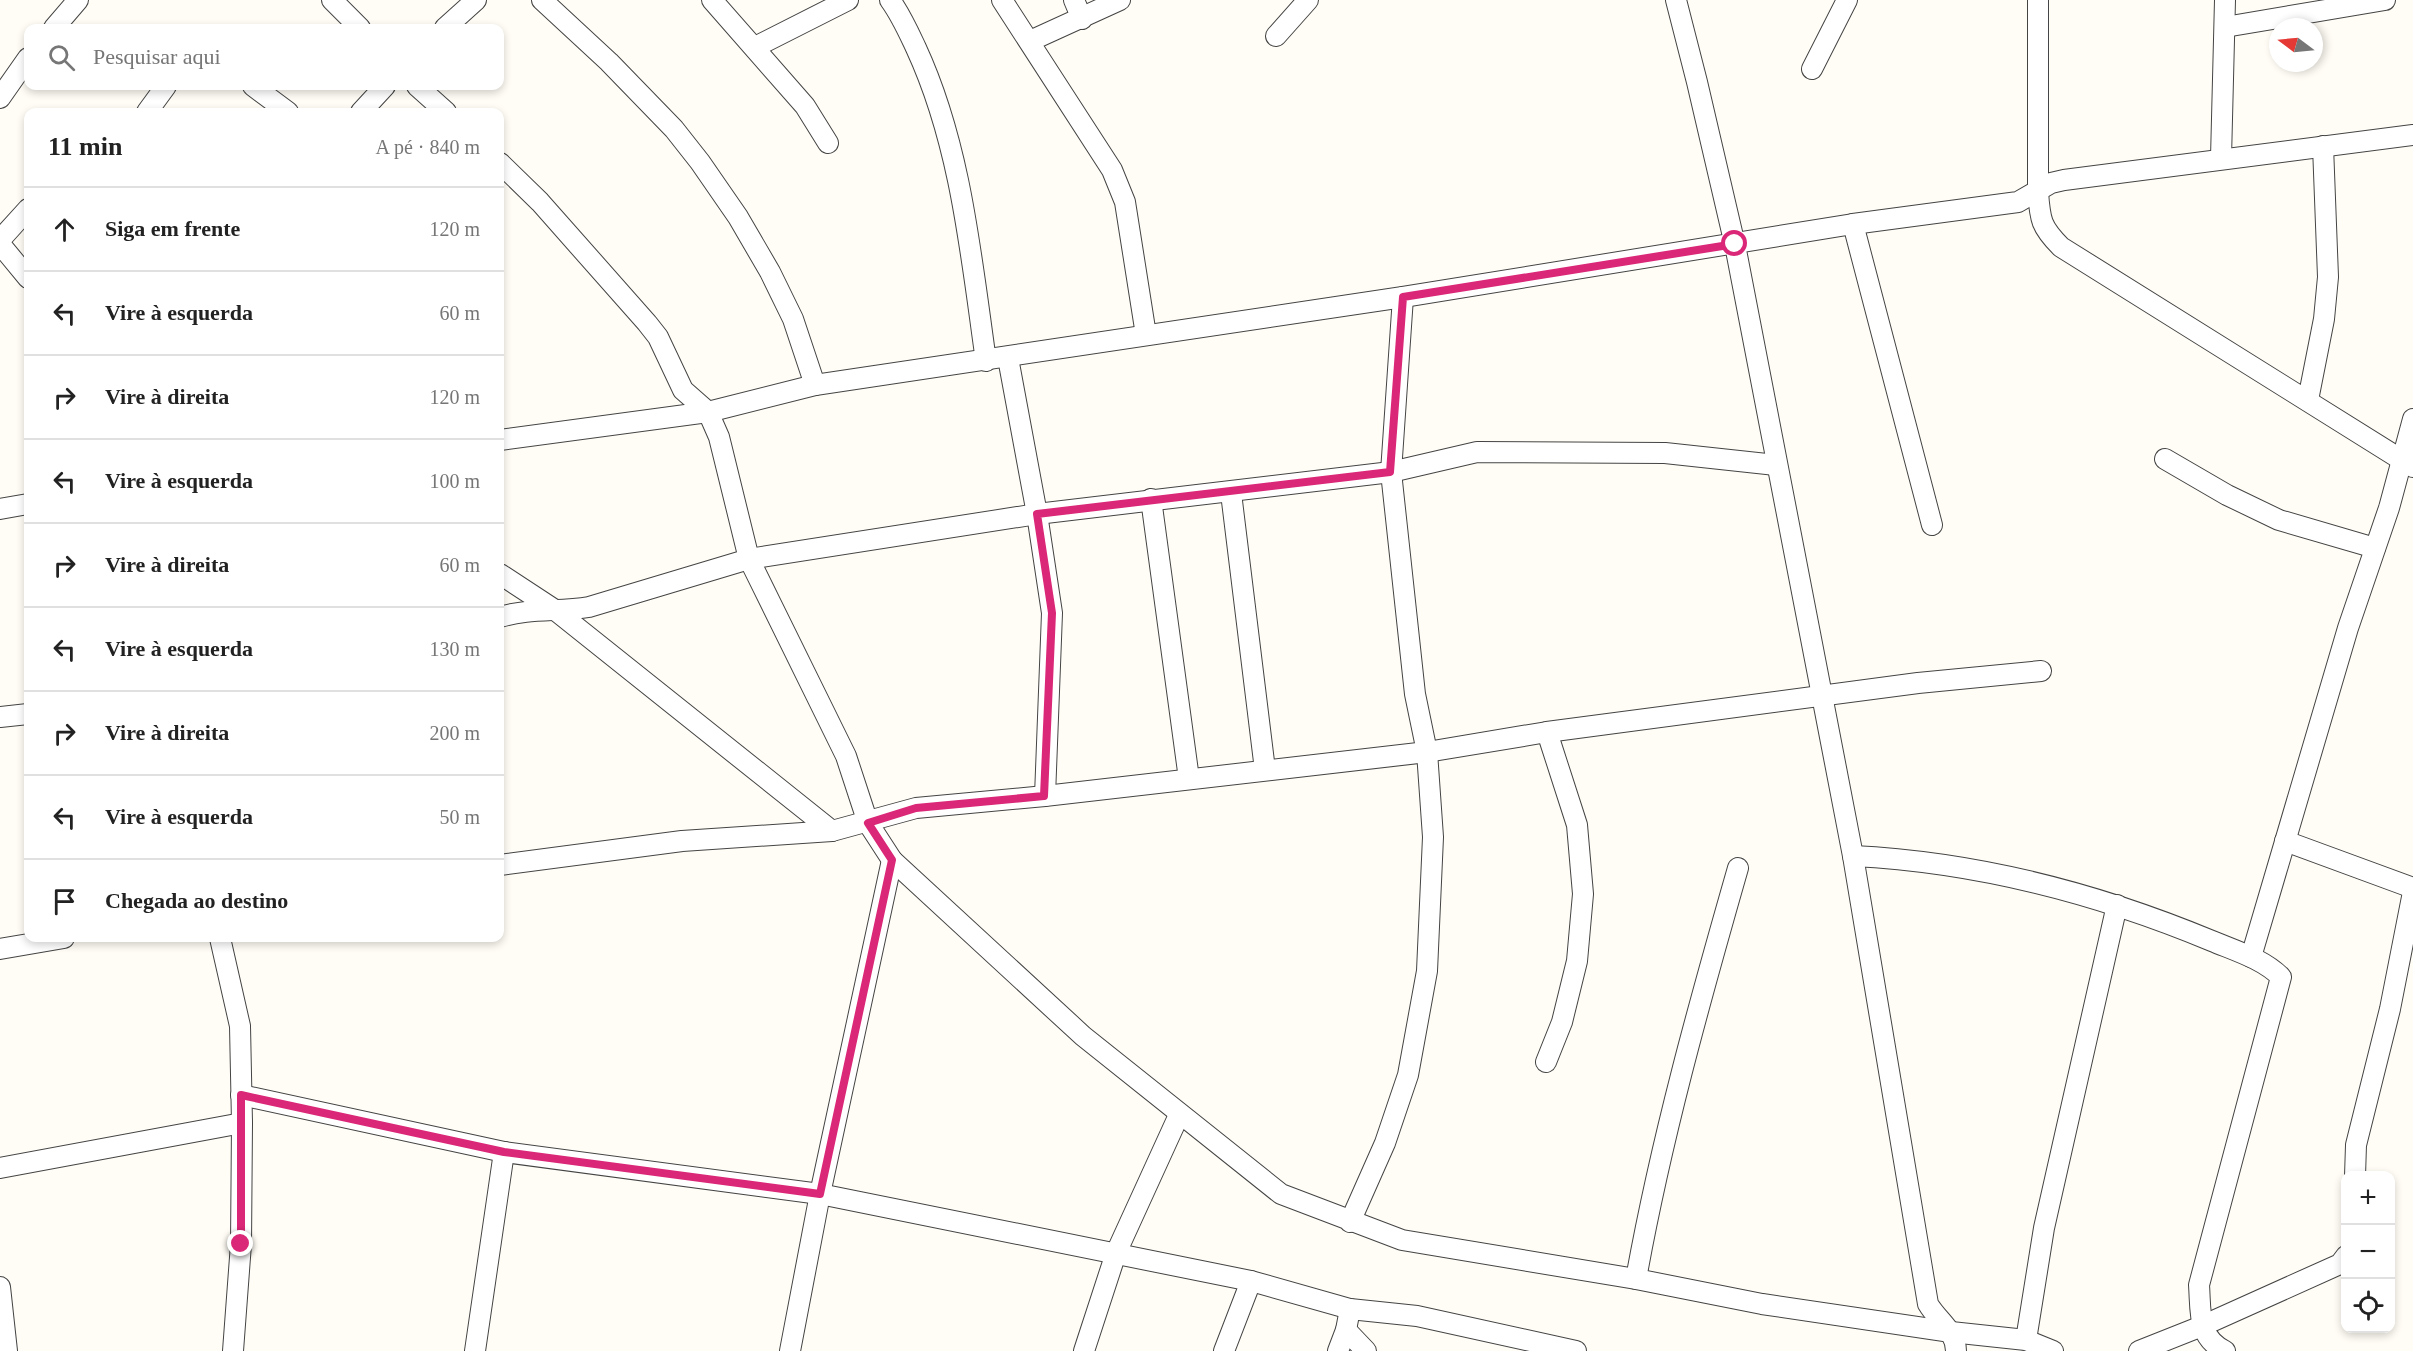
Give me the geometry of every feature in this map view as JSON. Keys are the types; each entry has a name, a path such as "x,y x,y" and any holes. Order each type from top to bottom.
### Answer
{"street":[{"path":"57,24 78,0"},
{"path":"332,0 356,24"},
{"path":"449,24 476,0"},
{"path":"542,0 609,62 674,129 706,171 738,217 770,272 793,319 815,385"},
{"path":"712,0 805,106 828,143"},
{"path":"755,47 848,0"},
{"path":"890,0 900,13 931,80 946,134 967,233 986,361"},
{"path":"1002,0 1112,170 1125,202 1146,335"},
{"path":"1074,0 1082,19"},
{"path":"1030,41 1120,0"},
{"path":"1276,36 1308,0"},
{"path":"1676,0 1735,244 1853,856 1928,1304 1953,1342"},
{"path":"1812,69 1847,0"},
{"path":"2038,0 2038,192 2040,221 2048,234 2061,247 2408,463"},
{"path":"2221,158 2225,0"},
{"path":"2225,27 2385,0"},
{"path":"0,98 24,64"},
{"path":"150,108 163,90"},
{"path":"258,90 283,108"},
{"path":"365,108 381,90"},
{"path":"421,90 442,108"},
{"path":"504,439 708,412 815,385 1008,358 1403,297 1853,224 2018,202 2051,183 2064,180 2413,135"},
{"path":"2308,400 2324,320 2328,276 2323,146"},
{"path":"504,167 540,202 647,323 658,337 683,390 708,412 719,437 749,559 846,756 868,823 892,860 1083,1036 1179,1115 1281,1194 1402,1240 1636,1279 1953,1342 2026,1340 2053,1351"},
{"path":"24,213 0,242 24,273"},
{"path":"1853,224 1932,525"},
{"path":"1350,1222 1385,1143 1408,1075 1427,972 1433,837 1427,752 1415,694 1390,472 1403,297"},
{"path":"1008,358 1037,514 1052,613 1044,796"},
{"path":"2251,957 2344,639 2375,548 2408,463 2413,419"},
{"path":"504,616 527,611 589,607 749,559 1037,514 1151,499 1231,493 1390,472 1477,452 1665,453 1776,465"},
{"path":"2165,459 2227,495 2279,520 2375,548"},
{"path":"1231,493 1265,770"},
{"path":"1151,499 1189,779"},
{"path":"0,509 24,505"},
{"path":"504,577 555,610 832,831"},
{"path":"504,864 682,841 832,831 916,808 1044,796 1427,752 1547,732 1918,683 2041,671"},
{"path":"0,717 24,714"},
{"path":"1546,1062 1562,1022 1577,961 1583,894 1576,825 1547,732"},
{"path":"2285,841 2413,890 2390,1009 2356,1145 2355,1171"},
{"path":"1853,856 1888,857 1956,866 2117,905 2150,915 2251,957 2273,969 2281,977 2199,1285 2202,1326 2216,1349"},
{"path":"790,1351 820,1194 892,860"},
{"path":"1636,1279 1648,1210 1675,1097 1738,868"},
{"path":"2026,1340 2044,1228 2117,905"},
{"path":"0,949 41,942"},
{"path":"221,942 240,1026 241,1244 233,1351"},
{"path":"241,1095 504,1152 820,1194 1251,1281 1350,1309 1417,1316 1576,1351"},
{"path":"1084,1351 1116,1253 1179,1115"},
{"path":"0,1168 242,1123"},
{"path":"475,1351 504,1152"},
{"path":"2139,1351 2202,1326 2341,1263"},
{"path":"1224,1351 1251,1281"},
{"path":"0,1287 7,1351"},
{"path":"1338,1351 1346,1330 1350,1309"},
{"path":"1346,1330 1366,1351"}],"route":[{"path":"241,1244 241,1095 504,1152 820,1194 892,860 868,823 897,812 916,808 1044,796 1052,613 1037,514 1151,499 1231,493 1390,472 1403,297 1735,244"}]}
